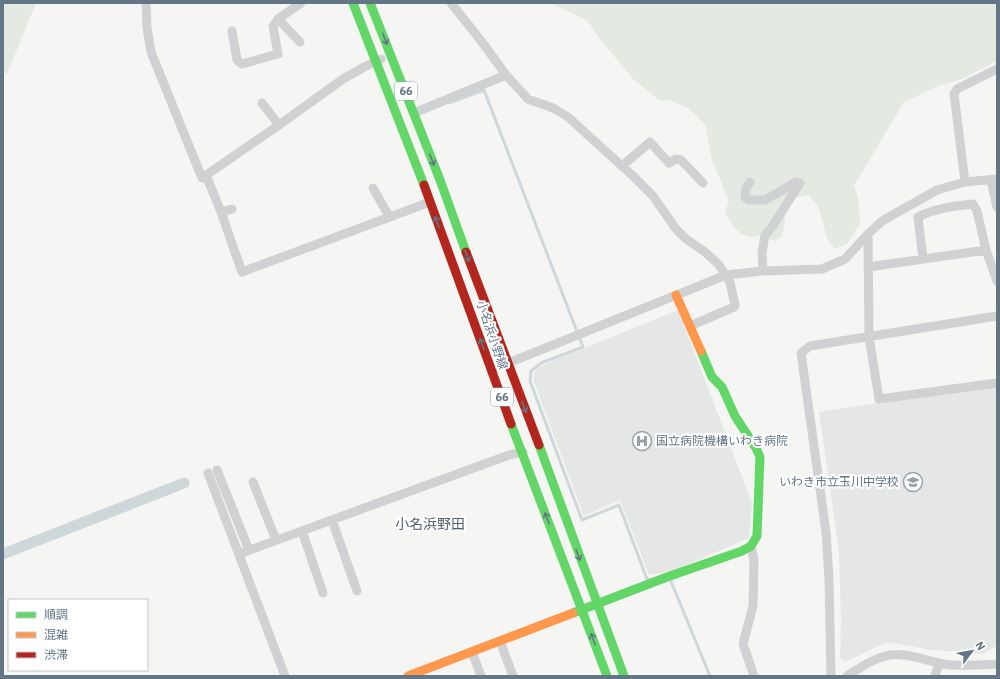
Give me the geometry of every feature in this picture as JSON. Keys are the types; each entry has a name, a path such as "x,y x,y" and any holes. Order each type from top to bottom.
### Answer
{"main road":[{"name":"小名浜小野線","path":"353,3 377,61 462,286 491,370 607,676"},
{"name":"小名浜小野線","path":"370,3 414,113 475,279 508,362 596,604 624,676"},
{"path":"408,676 667,576 742,551 750,546 757,536 760,457 756,448 735,416 722,388 712,377 676,295"}],"street":[{"path":"146,3 147,28 151,52 202,178 343,79 391,54"},
{"path":"232,31 237,60 242,64 278,54 273,26 278,19 301,3"},
{"path":"451,3 506,75 528,99 553,108 568,117 653,196 676,229 686,239 714,260 726,275 730,282 735,305 734,307 690,326"},
{"path":"278,19 300,42"},
{"path":"965,182 954,94 957,89 997,69"},
{"path":"414,113 506,75"},
{"path":"262,103 279,125"},
{"path":"622,166 650,142 669,163 676,159 681,160 703,184"},
{"path":"206,175 242,272 430,202"},
{"path":"491,370 726,275 763,271 822,269 846,259 868,234 882,221 937,190 965,182 994,179 997,207"},
{"path":"750,182 746,189 745,197 749,200 759,201 764,200 796,182 800,183 772,227 765,235 762,253 763,271"},
{"path":"374,188 390,216"},
{"path":"923,259 918,217 928,212 945,207 974,204 986,250 997,281"},
{"path":"221,212 232,209"},
{"path":"868,234 869,337 879,399 997,383"},
{"path":"868,267 986,250"},
{"path":"831,676 830,579 826,532 801,353 810,346 997,316"},
{"path":"239,554 522,452"},
{"path":"249,550 212,471 239,554 285,676"},
{"path":"254,482 276,540"},
{"path":"332,520 357,591"},
{"path":"302,531 323,593"},
{"path":"750,546 754,560 753,606 743,644 754,676"},
{"path":"500,641 513,676"},
{"path":"472,652 481,676"},
{"path":"847,676 861,666 883,656 901,655 950,665 997,664"},
{"path":"935,676 939,663"}],"shaded area":[{"path":"3,3 36,3 7,74 3,71"},
{"path":"551,3 997,3 997,61 962,79 938,86 904,102 854,186 858,196 860,224 847,244 835,249 827,238 818,206 808,195 794,198 783,208 785,221 782,237 779,239 774,241 761,236 747,236 738,232 725,212 729,201 712,160 705,124 688,108 670,100 659,100 633,79 599,38 588,21"},
{"name":"国立病院機構いわき病院","path":"678,310 752,503 749,538 672,571 649,575 620,500 584,516 534,382 534,372 541,366"},
{"name":"いわき市立玉川中学校","path":"997,385 996,646 983,654 932,650 887,642 845,662 840,658 841,619 839,551 819,412"}],"waterway":[{"path":"449,103 484,90 583,347 541,363 531,371 530,381 582,520 619,505 647,579 649,579"},
{"path":"3,554 184,483"},
{"path":"670,579 710,676"}],"traffic: fast":[{"path":"353,3 424,185"},
{"path":"370,3 440,180 466,252"},
{"path":"573,613 667,577 742,551 751,546 757,536 760,457 756,448 735,416 722,387 712,377 701,351"},
{"path":"511,424 607,676"},
{"path":"539,445 624,676"}],"traffic: slow":[{"path":"676,295 701,351"},
{"path":"408,676 573,613"}],"traffic: jam":[{"path":"424,185 511,424"},
{"path":"466,252 539,445"}],"place":[{"name":"国立病院機構いわき病院","path":"642,441"},
{"name":"いわき市立玉川中学校","path":"913,482"}],"district":[{"name":"小名浜野田","path":"430,524"}]}
